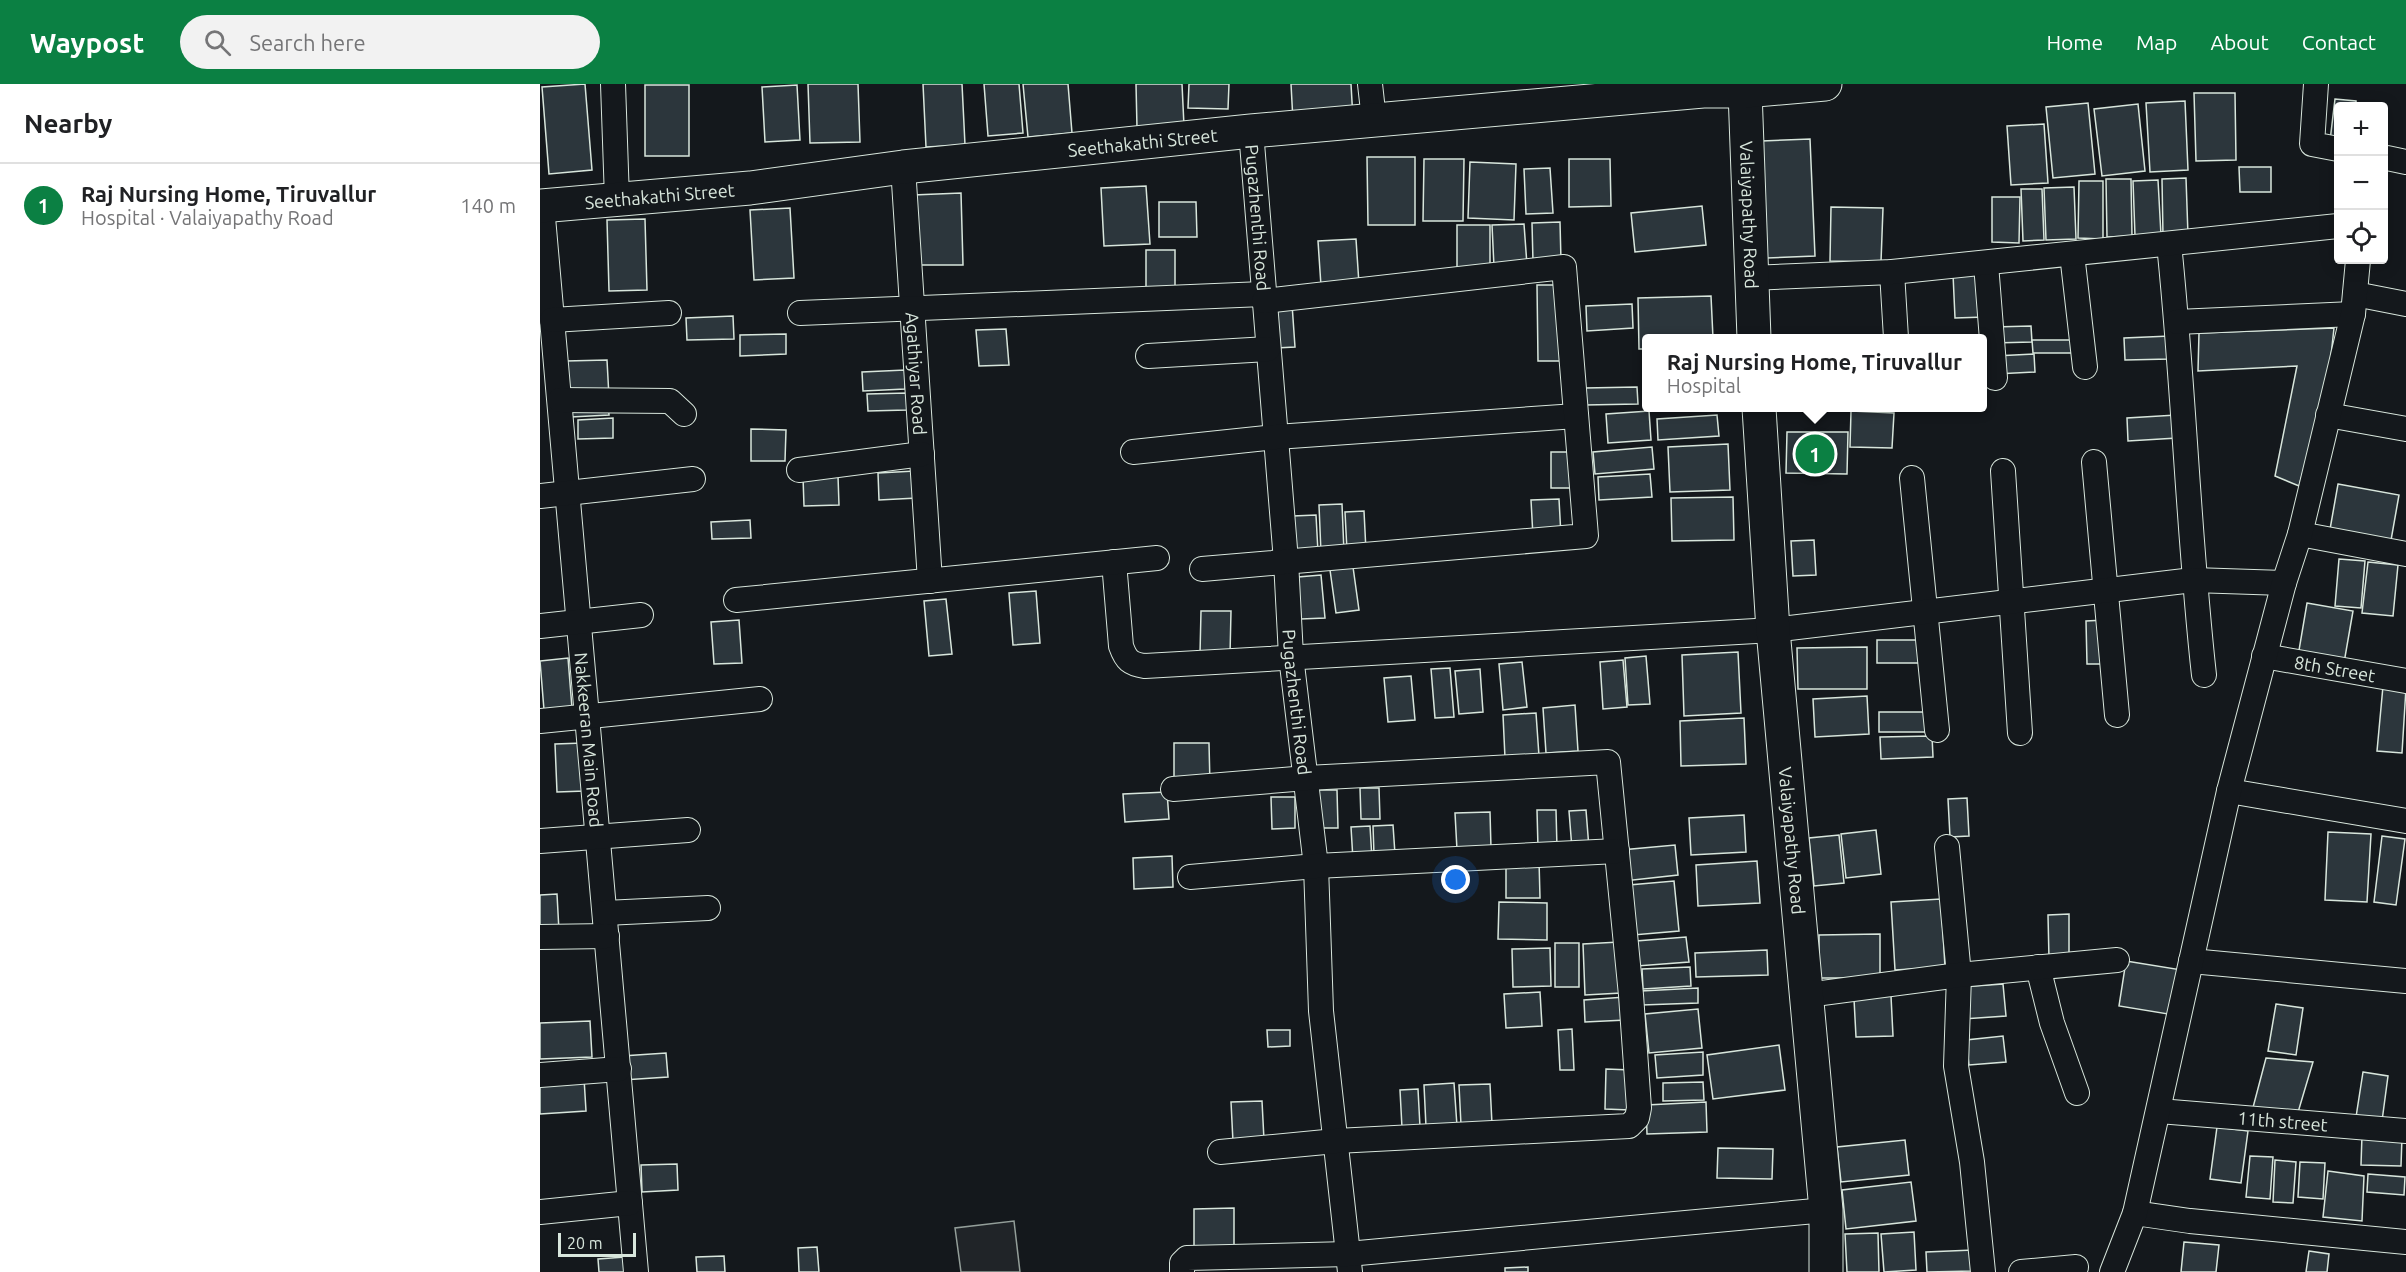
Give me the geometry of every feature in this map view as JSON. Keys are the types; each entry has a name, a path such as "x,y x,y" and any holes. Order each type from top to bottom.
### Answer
{"main road":[{"name":"Seethakathi Street","path":"541,206 750,188 903,167 1251,131 1703,91 1745,91 1825,84"},
{"name":"Valaiyapathy Road","path":"1745,91 1754,334"},
{"name":"Valaiyapathy Road","path":"1759,412 1773,630 1826,1210 1826,1272"}],"street":[{"path":"613,84 617,199"},
{"path":"1370,84 1374,120"},
{"path":"2316,84 2312,144 2334,148"},
{"name":"Pugazhenthi Road","path":"1251,131 1286,561 1291,656 1316,866 1321,1011 1349,1263"},
{"name":"Agathiyar Road","path":"903,167 930,581"},
{"name":"Nakkeeran Main Road","path":"541,206 552,320 548,361 560,400 636,1272"},
{"path":"1750,278 1892,273 2334,226"},
{"path":"2169,244 2177,322 2193,580 2204,675"},
{"path":"2072,254 2085,367"},
{"path":"1986,264 1995,378"},
{"path":"2112,1272 2135,1213 2229,791 2284,583 2300,534 2328,415 2354,304 2358,264"},
{"path":"800,312 1263,298 1564,267 1586,536 1202,569"},
{"path":"1892,273 1896,334"},
{"path":"2177,322 2354,304 2406,304"},
{"path":"552,320 669,313"},
{"path":"1148,356 1268,349"},
{"path":"560,400 670,401 684,414"},
{"path":"2328,415 2406,429"},
{"path":"1133,452 1276,437 1576,416"},
{"path":"799,470 922,454"},
{"path":"2094,462 2117,715"},
{"path":"2003,471 2020,733"},
{"path":"1912,478 1936,730"},
{"path":"540,496 693,479"},
{"path":"2300,534 2406,554"},
{"path":"736,600 1157,558"},
{"path":"1114,562 1121,646 1125,657 1131,664 1145,666 1773,630 2193,580 2284,583"},
{"path":"540,626 641,615"},
{"name":"8th Street","path":"2265,656 2406,681"},
{"path":"540,721 760,699"},
{"path":"1173,789 1307,778 1608,762 1639,1108 1637,1118 1629,1126 1336,1141 1220,1152"},
{"path":"2229,791 2406,820"},
{"path":"540,841 688,830"},
{"path":"1947,847 1959,975 1956,1066 1972,1161 1983,1272"},
{"path":"1190,878 1316,866 1617,851"},
{"path":"540,938 606,924 708,908"},
{"path":"1807,995 1959,975 2117,960"},
{"path":"2191,961 2406,981"},
{"path":"2038,967 2052,1023 2077,1093"},
{"path":"540,1075 619,1069"},
{"name":"11th street","path":"2159,1111 2406,1131"},
{"path":"540,1212 630,1203"},
{"path":"1182,1272 1182,1263 1187,1258 1220,1256 1349,1263 1826,1210"},
{"path":"2135,1213 2190,1221 2406,1242"},
{"path":"2021,1272 2076,1266"}],"shaded area":[{"path":"1014,1221 1020,1272 961,1272 955,1228"}],"building":[{"path":"585,84 592,170 549,174 542,87"},
{"path":"808,84 858,84 860,142 810,143"},
{"path":"923,84 962,84 965,145 926,147"},
{"path":"984,84 1019,84 1023,133 988,136"},
{"path":"1023,84 1068,84 1072,133 1028,137"},
{"path":"1136,84 1182,84 1184,126 1137,128"},
{"path":"1189,84 1229,84 1228,109 1188,108"},
{"path":"1291,84 1351,84 1353,119 1293,121"},
{"path":"645,85 689,85 689,156 645,156"},
{"path":"797,85 800,140 765,142 762,87"},
{"path":"2194,93 2235,93 2236,160 2196,161"},
{"path":"2335,99 2356,101 2356,102 2335,102"},
{"path":"2185,101 2188,170 2150,172 2146,103"},
{"path":"2088,103 2095,174 2053,178 2046,107"},
{"path":"2138,104 2145,171 2102,176 2094,109"},
{"path":"2334,107 2334,142 2330,141"},
{"path":"2044,124 2048,183 2011,185 2007,126"},
{"path":"1810,139 1815,256 1767,258 1762,141"},
{"path":"1367,157 1415,157 1415,225 1368,225"},
{"path":"1424,159 1464,159 1463,221 1423,221"},
{"path":"1569,159 1610,159 1611,206 1569,207"},
{"path":"1470,162 1516,164 1514,220 1468,218"},
{"path":"2239,167 2271,167 2271,192 2240,192"},
{"path":"1550,168 1553,213 1526,214 1524,169"},
{"path":"2186,178 2188,235 2163,236 2162,179"},
{"path":"2106,179 2131,179 2132,236 2107,237"},
{"path":"2158,180 2161,235 2135,236 2133,181"},
{"path":"2079,181 2103,181 2103,239 2078,238"},
{"path":"1146,186 1150,244 1104,246 1101,188"},
{"path":"2074,187 2076,239 2046,240 2044,188"},
{"path":"2021,189 2042,189 2044,240 2023,241"},
{"path":"961,193 963,265 915,265 913,195"},
{"path":"1992,197 2020,197 2019,243 1992,242"},
{"path":"1159,202 1196,202 1197,237 1159,237"},
{"path":"1702,206 1706,245 1635,252 1631,213"},
{"path":"1831,207 1883,208 1881,262 1830,261"},
{"path":"790,208 794,278 754,280 750,210"},
{"path":"645,219 647,290 609,291 607,220"},
{"path":"1560,222 1561,261 1533,262 1532,223"},
{"path":"1524,224 1527,265 1494,267 1492,225"},
{"path":"1457,225 1490,225 1490,269 1457,269"},
{"path":"1356,239 1359,284 1321,286 1318,241"},
{"path":"1146,250 1175,250 1175,294 1146,294"},
{"path":"1984,273 1985,317 1955,318 1953,274"},
{"path":"1537,285 1561,285 1563,361 1538,361"},
{"path":"1711,296 1713,334 1642,334 1642,349 1639,349 1638,298"},
{"path":"1292,304 1295,347 1276,348 1274,305"},
{"path":"1632,304 1633,328 1587,331 1586,306"},
{"path":"733,316 734,339 687,340 686,318"},
{"path":"2031,326 2032,342 1993,343 1993,327"},
{"path":"2334,328 2328,383 2299,486 2275,476 2297,366 2198,371 2199,333"},
{"path":"1006,329 1009,365 979,366 976,330"},
{"path":"786,334 786,354 740,356 740,335"},
{"path":"2170,336 2170,359 2125,360 2124,338"},
{"path":"2032,340 2072,340 2072,353 2033,353"},
{"path":"2034,354 2035,372 1996,374 1995,356"},
{"path":"607,360 609,397 567,399 566,361"},
{"path":"905,370 905,389 863,391 862,372"},
{"path":"1637,387 1638,404 1585,405 1585,388"},
{"path":"907,393 907,410 868,411 867,394"},
{"path":"608,401 609,415 571,417 570,403"},
{"path":"1649,412 1651,440 1608,443 1606,414"},
{"path":"1851,412 1894,413 1892,448 1850,447"},
{"path":"1717,415 1719,436 1658,440 1657,419"},
{"path":"2176,415 2177,438 2128,441 2127,418"},
{"path":"613,418 613,438 578,439 578,420"},
{"path":"751,429 786,430 785,461 751,461"},
{"path":"1787,432 1848,432 1847,474 1786,473"},
{"path":"1728,444 1730,490 1670,492 1668,447"},
{"path":"1652,447 1654,469 1595,474 1593,452"},
{"path":"1551,452 1575,452 1574,488 1551,488"},
{"path":"915,471 917,498 879,500 878,473"},
{"path":"1650,474 1652,497 1599,500 1598,477"},
{"path":"838,476 839,505 804,506 803,477"},
{"path":"2338,484 2399,495 2390,546 2329,535"},
{"path":"1733,497 1734,540 1672,541 1671,498"},
{"path":"1559,499 1561,536 1533,537 1531,500"},
{"path":"1342,504 1344,552 1321,553 1319,505"},
{"path":"1364,511 1366,551 1347,551 1345,512"},
{"path":"1316,515 1318,552 1294,553 1293,516"},
{"path":"750,520 751,538 712,539 711,522"},
{"path":"1814,540 1816,575 1793,576 1791,541"},
{"path":"2339,559 2365,561 2361,608 2335,606"},
{"path":"2368,562 2398,565 2393,616 2362,613"},
{"path":"1353,567 1359,610 1336,613 1330,570"},
{"path":"1321,575 1325,618 1301,619 1298,577"},
{"path":"1036,591 1040,643 1013,645 1009,593"},
{"path":"946,599 952,654 929,656 924,601"},
{"path":"2307,603 2353,611 2344,663 2298,656"},
{"path":"1201,611 1231,611 1230,655 1200,654"},
{"path":"739,620 742,663 714,664 711,622"},
{"path":"2105,620 2105,664 2087,664 2086,621"},
{"path":"1877,640 1921,640 1921,663 1877,663"},
{"path":"1867,647 1867,689 1798,689 1797,648"},
{"path":"1738,652 1741,713 1684,716 1682,655"},
{"path":"1646,656 1650,704 1628,705 1625,658"},
{"path":"568,658 572,708 544,710 540,661"},
{"path":"1623,660 1627,707 1603,709 1600,662"},
{"path":"1522,662 1527,707 1503,710 1499,664"},
{"path":"1450,668 1454,717 1435,718 1431,669"},
{"path":"1480,669 1483,712 1459,714 1455,671"},
{"path":"1411,676 1415,720 1388,722 1384,678"},
{"path":"2383,686 2406,688 2402,753 2377,751"},
{"path":"1867,696 1869,734 1815,737 1813,699"},
{"path":"1575,705 1578,751 1546,753 1543,708"},
{"path":"1879,712 1925,712 1925,732 1879,732"},
{"path":"1536,713 1539,756 1505,758 1503,715"},
{"path":"1744,718 1746,764 1681,766 1680,721"},
{"path":"1932,736 1933,757 1881,759 1880,737"},
{"path":"583,743 585,791 557,792 555,744"},
{"path":"1174,743 1209,743 1210,785 1174,786"},
{"path":"1360,788 1379,788 1380,819 1361,819"},
{"path":"1319,790 1337,790 1338,828 1321,828"},
{"path":"1167,792 1169,819 1125,822 1123,794"},
{"path":"1271,797 1295,797 1295,828 1272,829"},
{"path":"1967,798 1969,836 1950,837 1948,799"},
{"path":"1537,810 1556,810 1557,848 1538,848"},
{"path":"1586,810 1589,848 1572,849 1569,811"},
{"path":"1490,812 1491,848 1457,850 1455,813"},
{"path":"1744,815 1746,852 1691,855 1689,818"},
{"path":"1393,825 1395,854 1374,855 1373,826"},
{"path":"1370,826 1372,859 1353,860 1351,827"},
{"path":"1876,830 1881,874 1846,878 1841,834"},
{"path":"2328,832 2371,834 2367,902 2325,900"},
{"path":"1839,835 1844,883 1814,886 1809,838"},
{"path":"2382,836 2405,839 2396,905 2374,902"},
{"path":"1675,845 1678,875 1624,881 1621,850"},
{"path":"1172,856 1173,887 1134,889 1133,858"},
{"path":"1506,860 1539,860 1540,898 1506,898"},
{"path":"1757,861 1760,903 1698,906 1696,865"},
{"path":"1674,881 1679,931 1633,935 1629,885"},
{"path":"557,894 559,931 540,931 540,895"},
{"path":"1941,899 1945,967 1895,970 1891,902"},
{"path":"1499,902 1547,903 1547,940 1498,939"},
{"path":"2069,914 2069,959 2049,959 2048,915"},
{"path":"1880,934 1880,978 1819,978 1819,935"},
{"path":"1686,937 1689,962 1637,966 1636,941"},
{"path":"1619,942 1621,993 1585,995 1583,944"},
{"path":"1555,943 1579,943 1579,987 1555,987"},
{"path":"1550,948 1551,986 1513,987 1512,949"},
{"path":"1767,950 1768,975 1696,977 1695,953"},
{"path":"2126,961 2182,970 2174,1015 2119,1006"},
{"path":"1690,967 1691,986 1643,989 1642,969"},
{"path":"2003,984 2006,1016 1963,1019 1960,987"},
{"path":"1698,988 1698,1003 1642,1005 1641,991"},
{"path":"1540,992 1542,1026 1506,1028 1504,994"},
{"path":"1891,996 1893,1036 1856,1037 1854,999"},
{"path":"1625,997 1626,1020 1585,1022 1584,1000"},
{"path":"2276,1004 2303,1008 2296,1055 2268,1051"},
{"path":"1698,1009 1702,1048 1649,1053 1645,1014"},
{"path":"590,1021 592,1057 540,1059 540,1023"},
{"path":"1572,1029 1574,1070 1560,1070 1558,1030"},
{"path":"1267,1030 1290,1030 1290,1046 1268,1047"},
{"path":"2003,1036 2006,1062 1969,1065 1966,1040"},
{"path":"1779,1045 1785,1090 1713,1099 1707,1055"},
{"path":"1703,1052 1703,1075 1657,1078 1655,1055"},
{"path":"666,1053 668,1077 623,1080 622,1056"},
{"path":"2266,1058 2313,1062 2296,1119 2251,1115"},
{"path":"1606,1069 1631,1070 1630,1110 1605,1109"},
{"path":"2363,1072 2388,1076 2382,1121 2356,1117"},
{"path":"584,1078 586,1111 540,1114 540,1081"},
{"path":"1703,1082 1704,1100 1663,1101 1663,1083"},
{"path":"1454,1083 1457,1126 1426,1127 1424,1085"},
{"path":"1490,1084 1492,1124 1461,1125 1459,1085"},
{"path":"1418,1089 1420,1127 1402,1128 1400,1090"},
{"path":"1262,1101 1264,1140 1233,1142 1231,1102"},
{"path":"1706,1102 1707,1132 1647,1134 1646,1105"},
{"path":"2217,1127 2248,1131 2241,1183 2210,1179"},
{"path":"2362,1135 2402,1137 2401,1166 2361,1165"},
{"path":"1905,1140 1909,1175 1841,1182 1837,1147"},
{"path":"1718,1148 1773,1149 1772,1179 1717,1178"},
{"path":"2250,1156 2273,1157 2270,1199 2246,1197"},
{"path":"2275,1160 2296,1162 2293,1203 2273,1202"},
{"path":"2300,1162 2325,1163 2323,1199 2298,1197"},
{"path":"677,1164 678,1190 642,1192 641,1165"},
{"path":"2328,1171 2364,1176 2362,1221 2323,1217"},
{"path":"2368,1174 2405,1177 2404,1195 2367,1192"},
{"path":"1911,1182 1916,1221 1846,1229 1842,1190"},
{"path":"1234,1208 1234,1247 1194,1248 1194,1209"},
{"path":"1914,1232 1916,1270 1884,1272 1881,1234"},
{"path":"1878,1233 1879,1272 1847,1272 1845,1234"},
{"path":"2184,1242 2219,1245 2216,1272 2181,1272"},
{"path":"817,1247 819,1272 799,1272 798,1248"},
{"path":"1973,1250 1973,1271 1927,1272 1926,1252"},
{"path":"2309,1251 2329,1254 2327,1272 2306,1272"},
{"path":"724,1256 725,1272 697,1272 696,1257"},
{"path":"625,1257 626,1272 599,1272 598,1259"},
{"path":"1528,1267 1528,1272 1505,1272 1505,1268"}],"place":[{"name":"Raj Nursing Home, Tiruvallur","path":"1815,454"}]}
